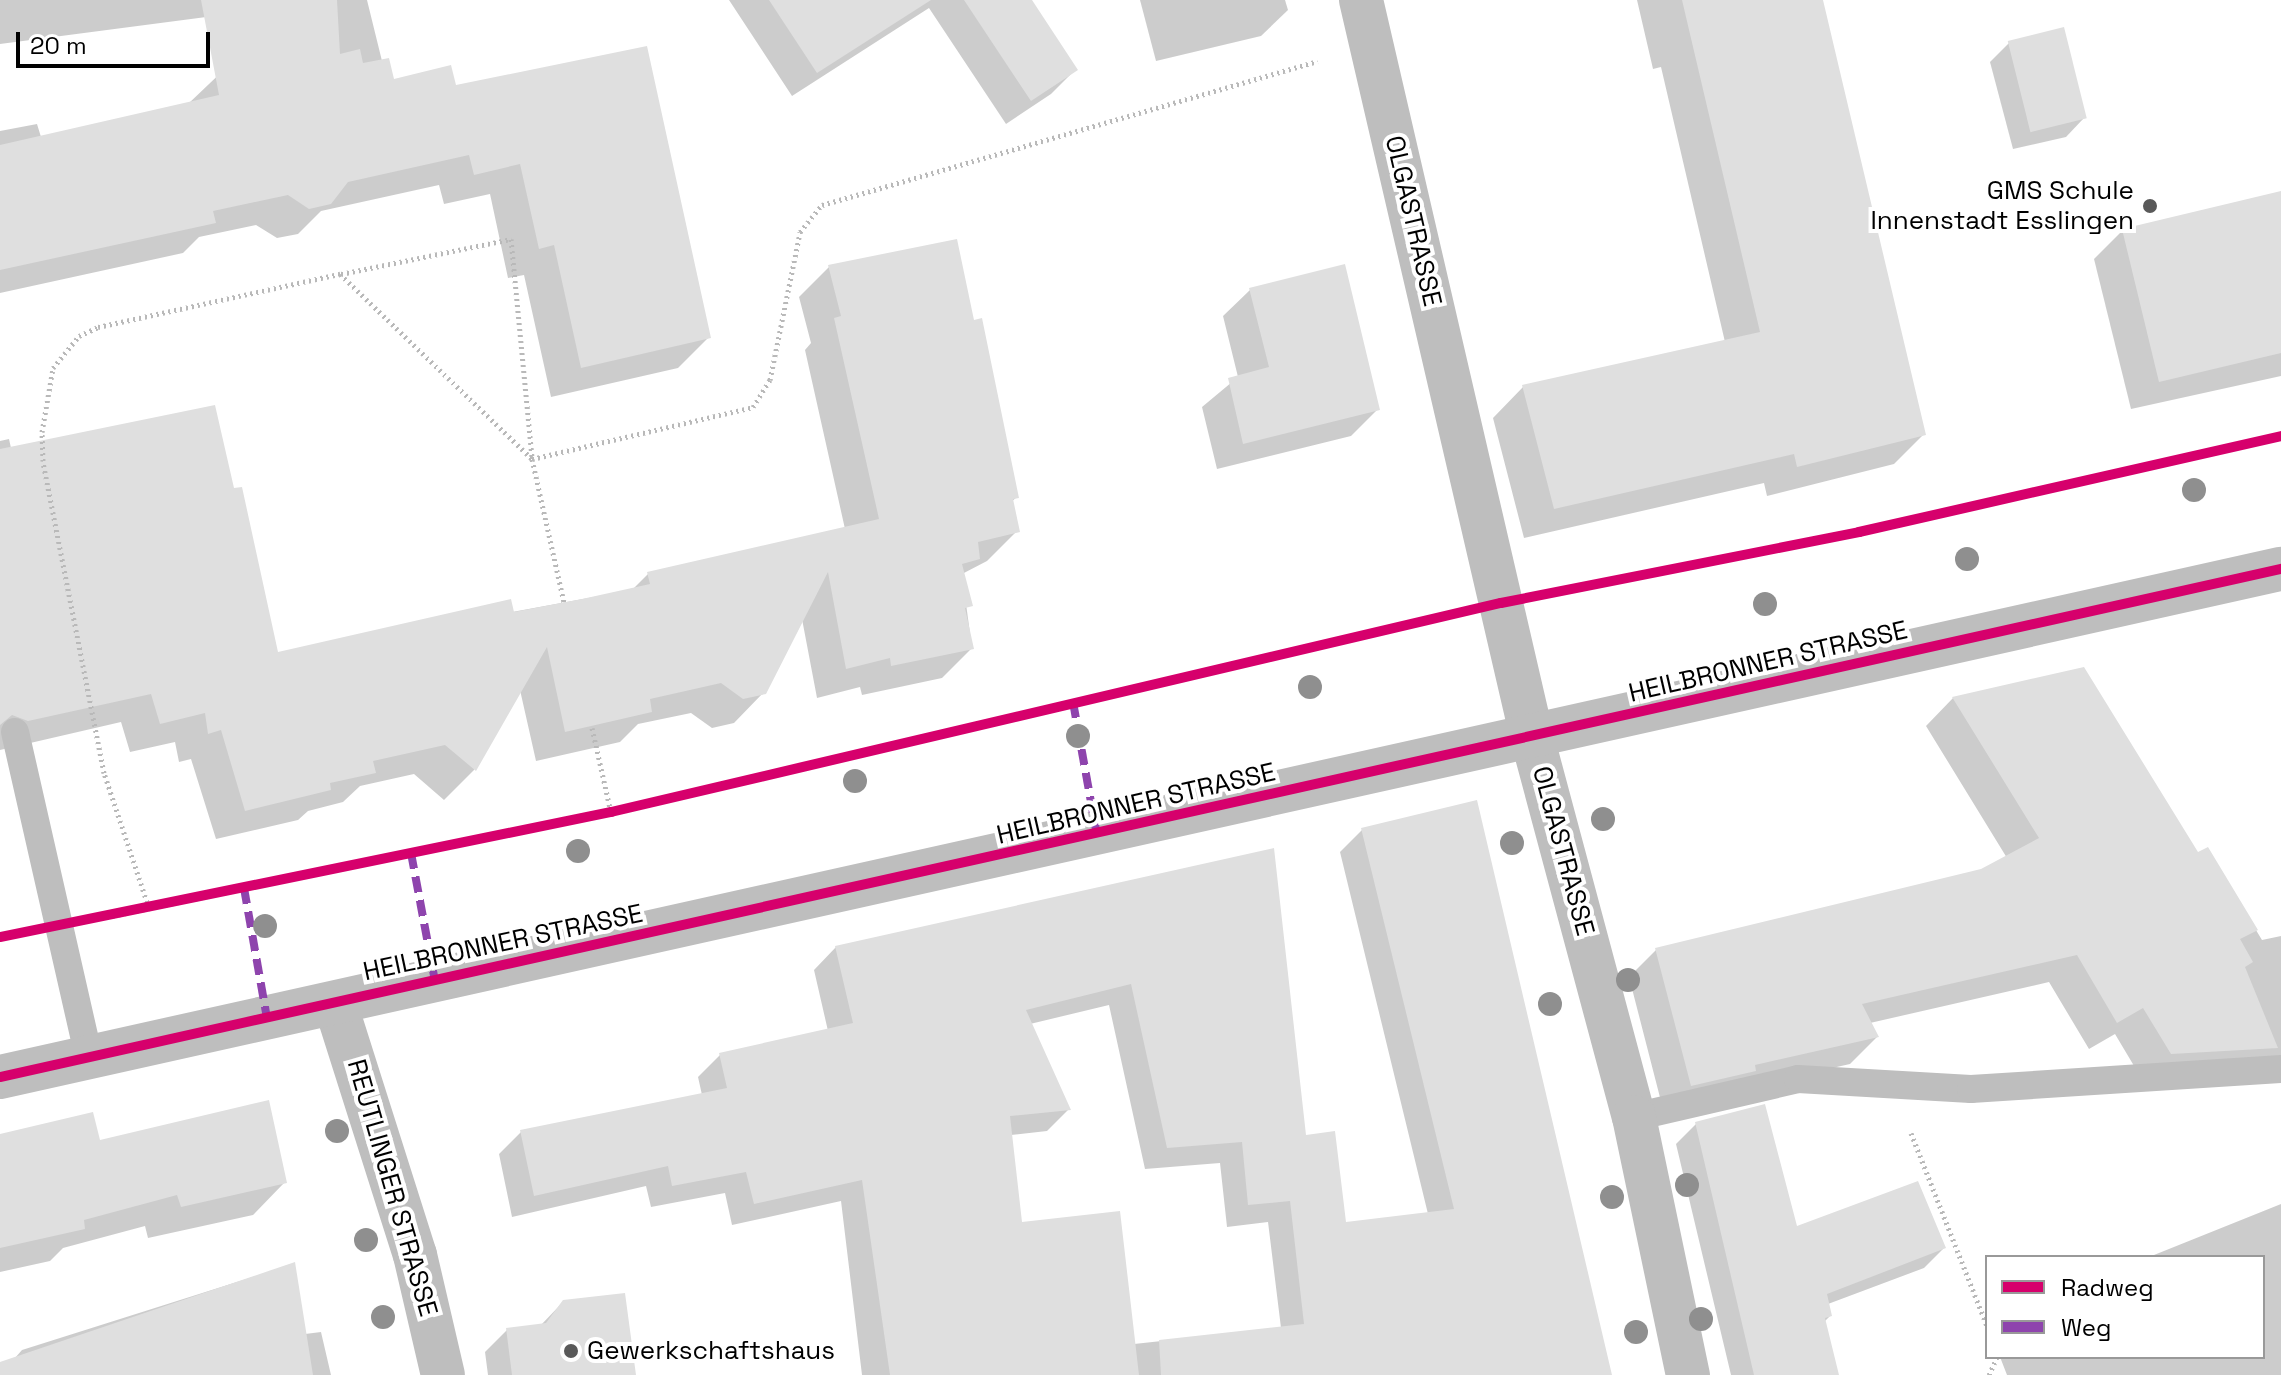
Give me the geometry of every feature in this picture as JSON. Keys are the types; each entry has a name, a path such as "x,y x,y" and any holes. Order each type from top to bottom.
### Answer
{"street":[{"name":"OLGASTRASSE","path":"1361,0 1532,737 1634,1117 1688,1375"},
{"name":"HEILBRONNER STRASSE","path":"0,1076 2281,569"},
{"name":"REUTLINGER STRASSE","path":"335,1003 415,1255 443,1375"}],"lane":[{"path":"15,732 89,1058"},
{"path":"1634,1117 1777,1080 1902,1082 1971,1089 2281,1069"}],"path":[{"path":"532,459 753,407 770,380 800,232 822,205 1373,47"},
{"path":"149,908 104,773 43,461 42,432 53,368 64,349 98,327 511,239 532,459 564,602"},
{"path":"340,274 532,459"},
{"path":"60,927 611,812 1501,603 1859,532 2281,436"},
{"path":"592,728 611,812"},
{"path":"1902,1082 1908,1124 1985,1321"}],"building":[{"path":"201,0 337,0 340,54 360,49 363,63 389,58 394,79 451,65 456,85 647,46 711,338 581,368 554,245 539,249 520,164 474,175 469,155 348,182 331,204 309,209 288,195 213,211 216,223 0,270 0,145 219,95"},
{"path":"769,0 931,0 817,73"},
{"path":"964,0 1032,0 1078,70 1031,101"},
{"path":"1682,0 1823,0 1926,435 1797,467 1794,454 1554,509 1522,385 1760,332"},
{"path":"2064,27 2087,118 2030,132 2008,41"},
{"path":"2281,191 2281,353 2159,382 2122,229"},
{"path":"957,239 974,320 982,318 1019,498 1013,499 1020,532 978,542 980,559 962,564 973,606 965,608 974,649 891,666 890,658 846,669 828,572 766,694 743,699 721,683 650,699 652,712 565,732 547,647 476,771 445,745 373,761 376,773 330,783 331,790 245,811 221,730 208,734 205,713 160,724 151,694 28,721 12,715 0,725 0,449 215,405 234,488 242,487 278,652 511,599 514,612 582,599 650,584 647,572 879,519 834,318 841,316 828,265"},
{"path":"1345,264 1380,410 1243,444 1228,378 1269,367 1249,288"},
{"path":"2084,667 2198,852 2208,847 2258,930 2240,939 2253,962 2245,967 2278,1048 2171,1054 2143,1008 2117,1023 2077,955 1862,1004 1879,1037 1755,1065 1756,1071 1691,1086 1655,948 1981,869 2039,838 1952,697"},
{"path":"1477,800 1612,1375 1161,1375 1159,1340 1304,1324 1290,1201 1248,1205 1242,1142 1167,1148 1131,984 1026,1010 1071,1110 1010,1116 1022,1222 1120,1211 1139,1375 890,1375 862,1180 754,1204 746,1172 672,1186 668,1166 534,1196 520,1130 727,1088 719,1053 853,1023 835,946 1274,848 1306,1135 1335,1131 1346,1222 1454,1209 1361,828"},
{"path":"269,1100 287,1183 181,1207 177,1195 84,1220 85,1229 0,1248 0,1134 93,1112 100,1140"},
{"path":"1765,1104 1797,1226 1918,1181 1946,1248 1827,1294 1832,1316 1825,1318 1839,1375 1754,1375 1695,1122"},
{"path":"295,1262 313,1375 0,1375 0,1362"},
{"name":"Gewerkschaftshaus","path":"625,1293 636,1375 512,1375 506,1328 546,1323 563,1300"}],"marked path":[{"path":"1073,702 1097,836"},
{"path":"411,853 435,981"},
{"path":"244,888 267,1018"}],"cycle path":[{"path":"0,937 611,812 1501,603 1859,532 2281,436"},
{"path":"0,1077 2281,569"}],"place":[{"name":"GMS Schule Innenstadt Esslingen","path":"2150,206"},
{"name":"Gewerkschaftshaus","path":"571,1351"}]}
